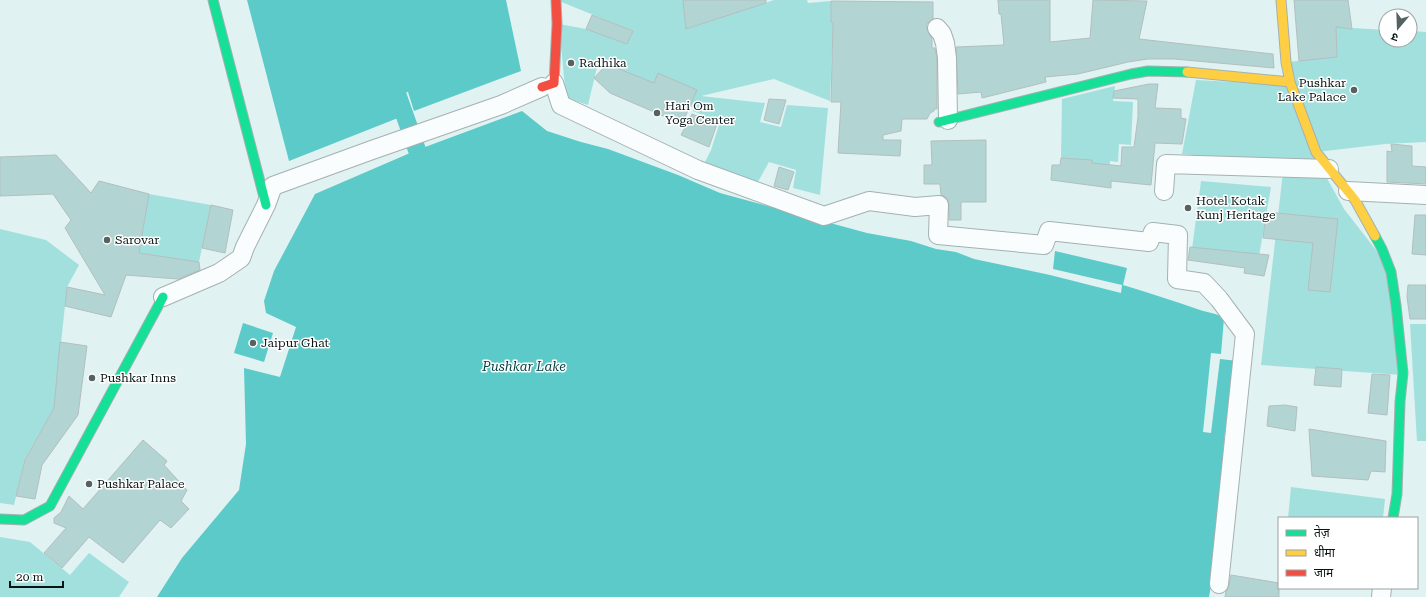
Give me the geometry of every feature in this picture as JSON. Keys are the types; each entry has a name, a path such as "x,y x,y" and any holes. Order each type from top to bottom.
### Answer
{"street":[{"path":"213,0 266,205"},
{"path":"556,0 557,24 548,85 561,105 698,170 824,216 869,201 915,207 939,205 938,235 1044,245 1049,231 1149,242 1153,232 1178,235 1177,279 1204,283 1219,299 1245,334 1219,584"},
{"path":"1281,0 1286,62 1290,82 1316,152 1355,200 1382,249 1391,272 1403,373 1400,402 1397,494 1393,517"},
{"path":"937,28 942,34 945,43 947,58 944,121 1148,71 1173,71 1290,82"},
{"path":"0,519 24,520 50,506 163,297 219,273 241,258 266,205 273,186 501,105 548,85"},
{"path":"1164,191 1166,164 1329,169"},
{"path":"1348,191 1426,195"}],"shaded area":[{"path":"559,0 683,0 687,29 774,0 807,0 808,3 831,1 833,24 830,101 774,79 701,96 765,103 760,122 781,127 787,105 828,108 820,195 793,188 796,170 769,162 755,187 703,166 711,150 720,122 693,111 694,108 598,63 588,105 566,98 559,24 586,29 627,44 633,31"},
{"path":"1336,27 1378,30 1378,48 1418,48 1418,32 1426,32 1426,142 1385,144 1317,152 1288,62 1337,57"},
{"path":"1196,80 1289,85 1309,146 1344,209 1397,277 1402,375 1261,365 1284,163 1182,154"},
{"path":"1115,86 1113,101 1133,102 1131,145 1119,144 1118,162 1110,161 1109,170 1092,164 1092,160 1061,158 1062,99"},
{"path":"1201,181 1271,187 1259,256 1192,249"},
{"path":"149,194 211,205 199,262 139,253"},
{"path":"0,229 46,240 79,265 67,287 54,408 25,459 14,505 0,503"},
{"path":"1410,324 1426,324 1426,441 1417,441"},
{"path":"1291,487 1385,499 1383,517 1288,517"},
{"path":"0,537 30,542 70,575 89,553 129,582 119,597 0,597"}],"water":[{"path":"247,0 506,0 521,71 414,111 408,92 392,95 398,118 289,161"},
{"name":"Pushkar Lake","path":"522,111 547,131 608,149 678,175 720,193 867,233 911,241 936,249 956,252 974,259 1050,275 1121,293 1122,285 1053,269 1055,251 1119,266 1127,268 1123,285 1224,318 1221,354 1211,353 1203,432 1211,433 1220,359 1238,361 1231,433 1225,432 1212,580 1209,597 157,597 182,558 239,490 246,444 244,368 280,377 296,327 266,313 264,301 274,271 315,194 417,150"},
{"name":"Jaipur Ghat","path":"243,323 273,333 264,362 234,353"}],"building":[{"path":"683,0 766,0 766,3 686,29"},
{"path":"998,0 1050,0 1050,42 1090,38 1093,0 1147,1 1139,39 1273,54 1274,68 1174,59 1148,59 1128,62 1078,74 1045,77 1046,82 982,98 981,92 958,94 956,47 1004,45"},
{"path":"1294,0 1348,0 1352,29 1336,27 1337,57 1299,61"},
{"path":"831,1 933,2 933,19 927,24 927,29 932,39 932,48 935,48 937,59 937,109 934,109 934,111 930,113 927,119 902,119 901,131 883,135 883,140 901,140 900,156 838,153 841,102 831,102 833,23 831,22"},
{"path":"592,15 633,31 627,44 586,29"},
{"path":"607,64 654,83 658,73 697,90 682,124 610,93 594,78"},
{"path":"1149,84 1158,84 1155,108 1181,109 1181,118 1186,119 1182,144 1155,143 1151,185 1111,181 1111,188 1051,180 1052,165 1060,165 1061,158 1092,160 1092,163 1121,166 1122,147 1134,147 1138,117 1138,99 1113,98 1114,91"},
{"path":"769,99 786,100 779,124 764,120"},
{"path":"692,114 717,124 709,147 681,135"},
{"path":"986,140 986,202 961,202 961,220 949,220 948,199 941,195 940,184 924,184 924,165 932,165 931,141"},
{"path":"1391,144 1412,146 1412,166 1426,167 1426,184 1387,182 1387,151 1392,152"},
{"path":"56,155 91,193 99,181 149,194 139,253 199,262 200,270 178,279 126,275 111,317 65,306 67,287 105,295 65,228 71,220 53,194 0,196 0,157"},
{"path":"779,167 794,172 788,190 774,186"},
{"path":"211,205 233,210 225,253 202,248"},
{"path":"1266,212 1338,219 1330,292 1308,290 1313,243 1263,238"},
{"path":"1415,215 1426,215 1426,255 1412,254"},
{"path":"1190,247 1269,255 1264,276 1244,273 1245,268 1188,260"},
{"path":"1408,285 1426,285 1426,319 1410,319 1407,297"},
{"path":"60,342 87,346 78,415 42,465 35,499 16,496 25,460 54,408"},
{"path":"1316,367 1342,369 1341,387 1314,385"},
{"path":"1372,374 1390,375 1387,415 1368,413"},
{"path":"1285,405 1297,407 1295,431 1267,426 1269,406"},
{"path":"1309,429 1386,441 1385,472 1371,471 1368,480 1312,476"},
{"path":"143,440 167,461 164,465 187,490 181,501 189,509 171,528 160,520 123,563 89,537 62,568 44,553 66,528 54,523 54,518 61,512 69,496 83,509"},
{"path":"1231,575 1278,583 1279,597 1225,597"}],"waterway":[{"path":"389,71 417,150"}],"traffic: fast":[{"path":"213,0 266,205"},
{"path":"939,122 1131,74 1148,71 1187,72"},
{"path":"1375,236 1391,272 1403,373 1400,402 1397,494 1393,517"},
{"path":"0,519 24,520 50,506 163,297"}],"traffic: slow":[{"path":"1281,0 1286,62 1290,82 1316,152 1355,200 1375,236"},
{"path":"1187,72 1290,82"}],"traffic: jam":[{"path":"542,87 554,83 557,24 556,0"}],"place":[{"name":"Radhika","path":"571,63"},
{"name":"Pushkar Lake Palace","path":"1354,90"},
{"name":"Hari Om Yoga Center","path":"657,113"},
{"name":"Hotel Kotak Kunj Heritage","path":"1188,208"},
{"name":"Sarovar","path":"107,240"},
{"name":"Jaipur Ghat","path":"253,343"},
{"name":"Pushkar Inns","path":"92,378"},
{"name":"Pushkar Palace","path":"89,484"}]}
